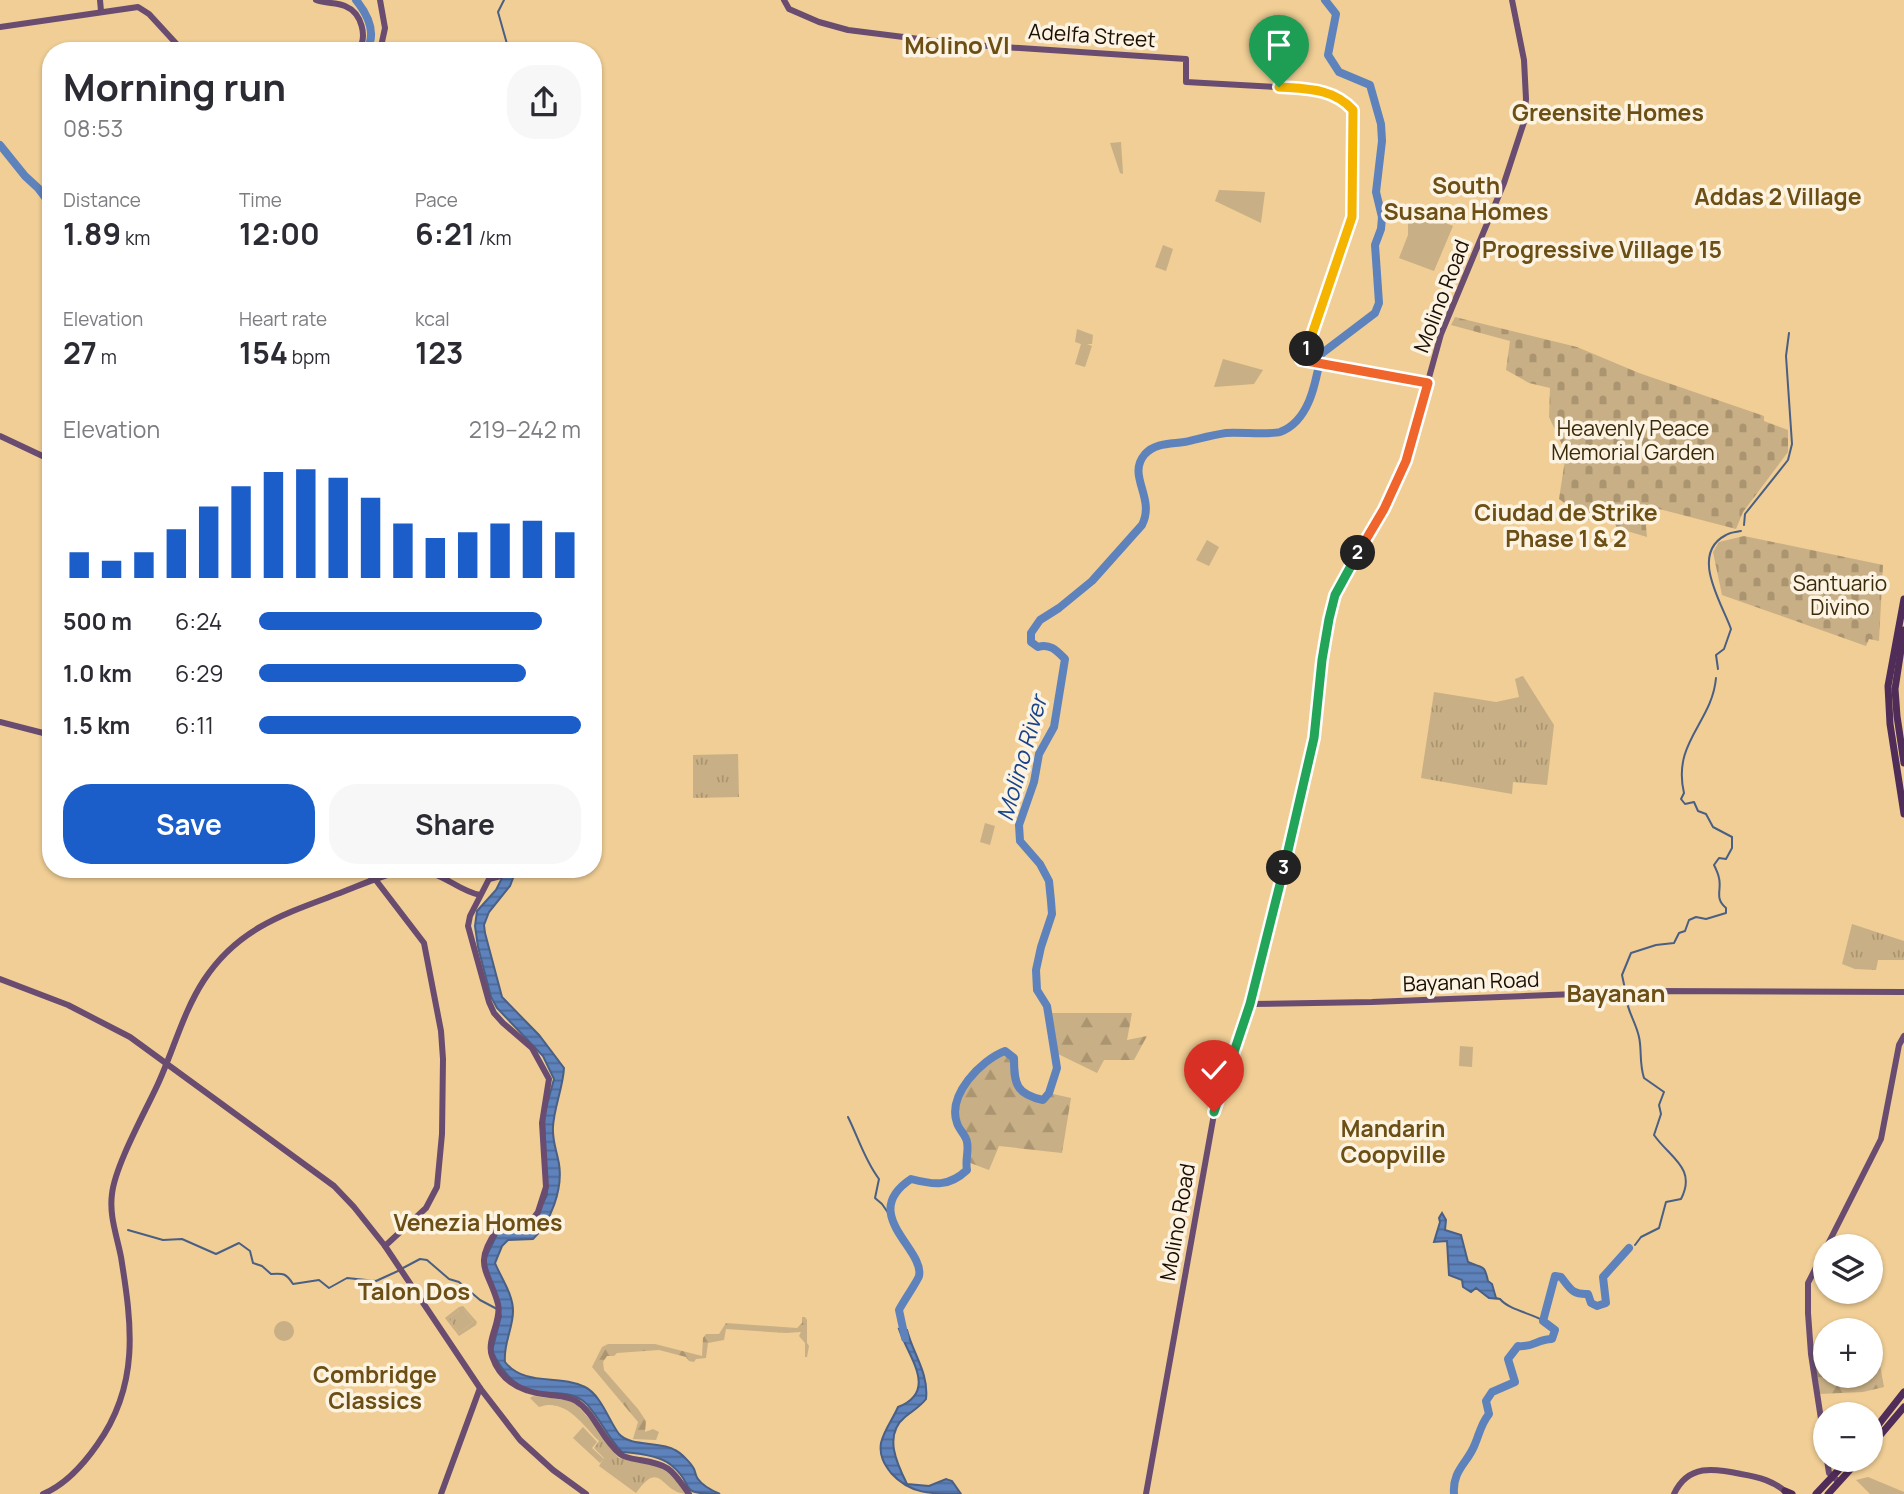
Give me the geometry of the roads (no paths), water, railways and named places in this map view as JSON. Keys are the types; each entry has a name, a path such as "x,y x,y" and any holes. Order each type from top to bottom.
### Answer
{"main road":[{"path":"100,0 101,11"},
{"path":"316,0 344,5 352,10 361,24 364,37 362,42"},
{"path":"380,0 385,28 382,42"},
{"name":"Adelfa Street","path":"784,0 789,9 819,22 848,30 959,44 1186,59 1186,82 1301,89 1331,93 1343,99 1353,110 1352,217 1301,360 1428,383"},
{"name":"Molino Road","path":"1146,1494 1214,1114 1250,1004 1266,944 1314,738 1322,660 1335,595 1384,509 1406,461 1441,334 1504,183 1524,122 1527,99 1524,60 1512,0"},
{"path":"0,27 132,7 142,8 174,42"},
{"path":"0,436 42,456"},
{"path":"1904,599 1888,686 1890,724 1904,814"},
{"path":"1904,630 1895,689 1904,763"},
{"path":"0,722 42,732"},
{"path":"372,878 424,943 441,1031 443,1059 442,1134 437,1187 426,1208 385,1246"},
{"path":"47,1493 89,1458 114,1418 124,1389 131,1342 121,1254 113,1221 112,1191 197,992 233,945 269,920 381,878"},
{"path":"445,878 468,892 480,895"},
{"path":"493,878 489,879 480,895 468,926 489,1002 494,1013 540,1059 550,1084 542,1123 547,1179 545,1193 532,1220 502,1227 494,1235 483,1262 499,1309 491,1353 501,1373 514,1386 528,1392 576,1401 622,1456 667,1466 690,1494"},
{"path":"0,979 49,997 99,1020 168,1063 334,1186 385,1246 480,1388 520,1440 553,1470 586,1494"},
{"name":"Bayanan Road","path":"1250,1004 1651,991 1904,992"},
{"path":"1833,1234 1881,1139 1899,1045 1904,1036"},
{"path":"1813,1273 1808,1283 1808,1313 1818,1402"},
{"path":"441,1494 480,1388"},
{"path":"1883,1419 1904,1392"},
{"path":"1883,1432 1904,1407"},
{"path":"1674,1494 1687,1476 1708,1469 1764,1479 1788,1493"},
{"path":"1829,1472 1835,1479"},
{"path":"1828,1494 1840,1472"},
{"path":"1816,1493 1844,1472"}],"water":[{"path":"502,878 513,878 510,886 489,912 484,925 502,997 539,1035 564,1068 553,1127 560,1174 554,1204 545,1224 533,1239 508,1240 502,1246 495,1263 512,1305 513,1318 505,1349 505,1362 522,1375 585,1387 596,1396 615,1429 624,1438 675,1450 691,1464 700,1481 720,1494 691,1490 679,1472 661,1459 622,1452 582,1400 570,1395 526,1389 513,1381 503,1370 492,1351 501,1316 484,1261 500,1228 533,1222 547,1195 544,1115 554,1079 543,1056 497,1008 491,997 475,926 477,911 496,890"},
{"path":"1442,1213 1446,1220 1445,1230 1461,1235 1468,1262 1484,1269 1496,1298 1500,1299 1489,1298 1476,1288 1471,1292 1463,1287 1462,1280 1449,1275 1447,1241 1434,1242"},
{"path":"899,1329 907,1330 923,1372 926,1399 898,1424 893,1441 899,1468 907,1484 929,1486 946,1479 952,1481 961,1494 930,1493 913,1489 891,1473 883,1459 881,1443 884,1434 898,1407 917,1392 919,1383"}],"waterway":[{"path":"356,0 370,25 370,42"},
{"path":"504,0 498,12 506,42"},
{"name":"Molino River","path":"905,1338 899,1310 919,1276 913,1254 892,1218 891,1205 896,1192 911,1179 941,1183 954,1179 967,1170 967,1142 959,1128 955,1112 961,1090 986,1062 1005,1051 1014,1058 1018,1086 1027,1095 1043,1100 1049,1093 1057,1068 1047,1006 1037,990 1036,970 1052,914 1049,881 1040,864 1020,841 1019,825 1034,782 1039,754 1054,727 1065,659 1053,648 1038,647 1031,642 1031,633 1040,620 1092,581 1142,525 1146,505 1138,470 1145,454 1163,445 1226,433 1275,433 1290,427 1305,410 1310,399 1321,354 1375,313 1379,303 1375,245 1382,217 1376,192 1382,141 1381,124 1370,85 1339,72 1328,55 1336,14 1325,0"},
{"path":"0,145 42,193"},
{"path":"1744,525 1745,514 1788,460 1792,444 1786,356 1789,333"},
{"path":"1718,669 1716,655 1724,649 1731,629 1711,579 1710,554 1715,543 1726,535 1741,531"},
{"path":"1625,989 1622,975 1631,953 1656,945 1674,943 1679,933 1685,931 1689,920 1696,917 1706,919 1726,913 1719,897 1720,882 1714,865 1719,858 1726,859 1732,848 1732,837 1713,827 1706,814 1698,811 1694,802 1685,804 1681,799 1684,793 1683,760 1708,708 1716,678"},
{"path":"1626,998 1639,1037 1644,1078 1664,1092 1654,1135 1680,1164 1686,1179 1681,1199 1666,1202 1659,1228 1641,1237 1635,1245"},
{"path":"848,1117 879,1179 875,1198 891,1217"},
{"path":"128,1230 163,1240 182,1239 216,1254 239,1243 250,1251 253,1263 262,1266 271,1274 284,1274 293,1284 319,1280 329,1288 347,1278 376,1281 398,1271"},
{"path":"1454,1494 1455,1479 1489,1414 1486,1401 1492,1392 1515,1382 1508,1359 1518,1346 1552,1339 1555,1330 1543,1321 1555,1276 1561,1277 1575,1292 1588,1294 1591,1303 1597,1306 1606,1303 1603,1277 1629,1248"},
{"path":"403,1268 420,1259 427,1260 449,1279 459,1282 480,1300 497,1309"},
{"path":"1500,1299 1509,1306 1544,1321"}],"district":[{"name":"Molino VI","path":"957,44"},
{"name":"Greensite Homes","path":"1608,112"},
{"name":"Addas 2 Village","path":"1778,196"},
{"name":"South Susana Homes","path":"1466,198"},
{"name":"Progressive Village 15","path":"1602,249"},
{"name":"Ciudad de Strike Phase 1 & 2","path":"1566,525"},
{"name":"Bayanan","path":"1616,992"},
{"name":"Mandarin Coopville","path":"1393,1141"},
{"name":"Venezia Homes","path":"478,1222"},
{"name":"Talon Dos","path":"414,1290"},
{"name":"Combridge Classics","path":"375,1387"}],"park label":[{"name":"Heavenly Peace Memorial Garden","path":"1633,440"},
{"name":"Santuario Divino","path":"1840,595"}]}
